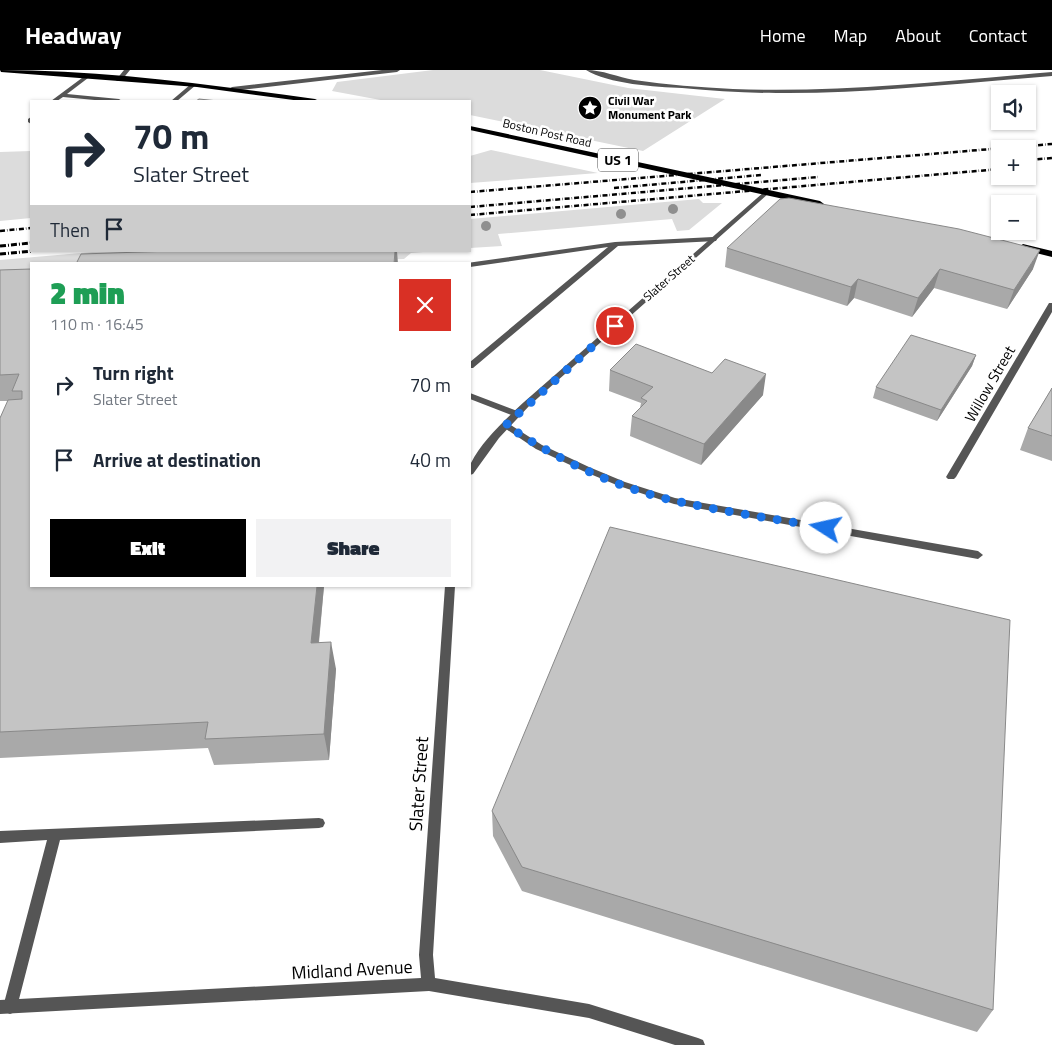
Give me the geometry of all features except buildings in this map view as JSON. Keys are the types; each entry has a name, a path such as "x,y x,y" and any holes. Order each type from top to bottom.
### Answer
{"main road":[{"path":"1,70 193,85 308,100"},
{"name":"Boston Post Road","path":"471,128 766,193"},
{"name":"US 1","path":"766,193 831,206"},
{"path":"1009,243 1052,254"}],"street":[{"path":"119,80 127,70"},
{"path":"232,89 397,70"},
{"path":"589,70 608,76 665,86 786,92 1052,74"},
{"path":"55,100 86,77"},
{"path":"175,100 193,85"},
{"path":"62,95 110,100"},
{"name":"Slater Street","path":"471,470 481,454 517,414 766,193"},
{"path":"471,265 615,244 713,239"},
{"path":"471,365 615,244"},
{"name":"Willow Street","path":"951,477 1052,305"},
{"path":"471,396 517,414"},
{"path":"506,425 539,447 586,469 622,484 674,501 978,555"},
{"name":"Slater Street","path":"429,984 426,955 450,587"},
{"path":"0,837 320,823"},
{"path":"5,1007 55,835"},
{"name":"Midland Avenue","path":"5,1007 429,984 589,1011 698,1045"}],"shaded area":[{"name":"Civil War Monument Park","path":"433,70 540,70 628,88 725,99 643,151 471,115 471,100 381,100 332,91 337,82"},
{"path":"491,150 598,173 471,183 471,156"},
{"path":"30,151 30,218 0,221 0,152"},
{"path":"699,199 703,203 722,203 689,230 677,231 672,219 498,234 502,246 471,248 471,219"},
{"path":"92,252 423,252 411,253 404,259 317,262 30,262 30,294 0,294 0,260"}],"railway":[{"path":"471,192 1052,144"},
{"path":"1036,159 1052,158"},
{"path":"471,215 991,170"},
{"path":"614,188 761,175"},
{"path":"471,207 818,177"},
{"path":"0,231 30,228"},
{"path":"0,246 30,243"},
{"path":"0,254 30,251"}],"place":[{"name":"Civil War Monument Park","path":"590,108"}],"route":[{"path":"615,326 506,425 539,447 586,469 622,484 674,501 826,528"}]}
